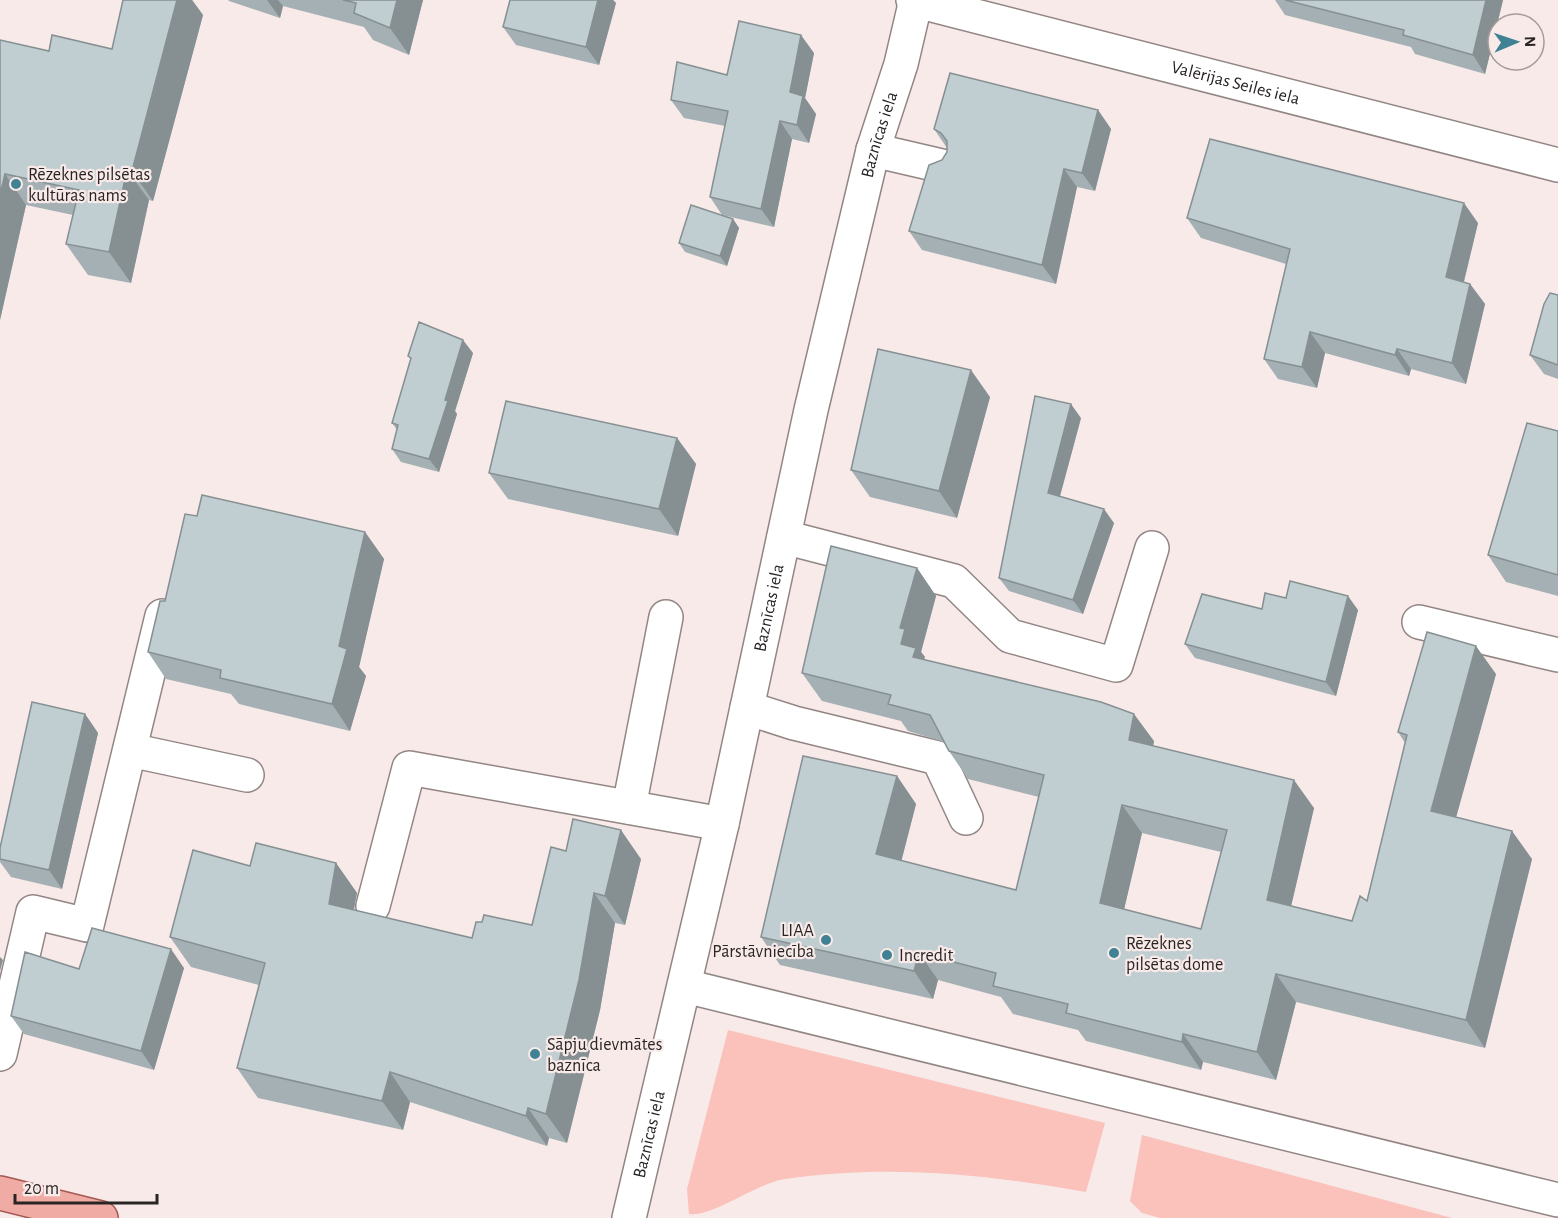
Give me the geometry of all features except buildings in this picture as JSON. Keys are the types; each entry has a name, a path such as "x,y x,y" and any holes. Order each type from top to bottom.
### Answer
{"main road":[{"path":"0,1193 88,1216"}],"street":[{"name":"Baznīcas iela","path":"629,1218 685,986 784,537 873,150 902,64 915,0"},
{"name":"Valērijas Seiles iela","path":"915,0 1558,165"},
{"path":"873,150 942,166"},
{"path":"784,537 954,580 1010,636 1116,665 1152,548"},
{"path":"0,1054 33,912 87,925 169,591"},
{"path":"629,807 666,617"},
{"path":"1419,622 1558,655"},
{"path":"747,708 794,723 938,758 966,818"},
{"path":"130,750 247,775"},
{"path":"373,906 408,768 722,824"},
{"path":"685,986 1558,1200"}],"shaded area":[{"path":"728,1030 1105,1123 1086,1192 974,1176 861,1172 785,1179 761,1187 709,1211 689,1214 687,1189"},
{"path":"1142,1135 1452,1218 1160,1218 1142,1213 1130,1201"}],"place":[{"name":"Rēzeknes pilsētas kultūras nams","path":"16,184"},
{"name":"LIAA Pārstāvniecība","path":"826,940"},
{"name":"Rēzeknes pilsētas dome","path":"1114,953"},
{"name":"Incredit","path":"887,955"},
{"name":"Sāpju dievmātes baznīca","path":"535,1054"}]}
